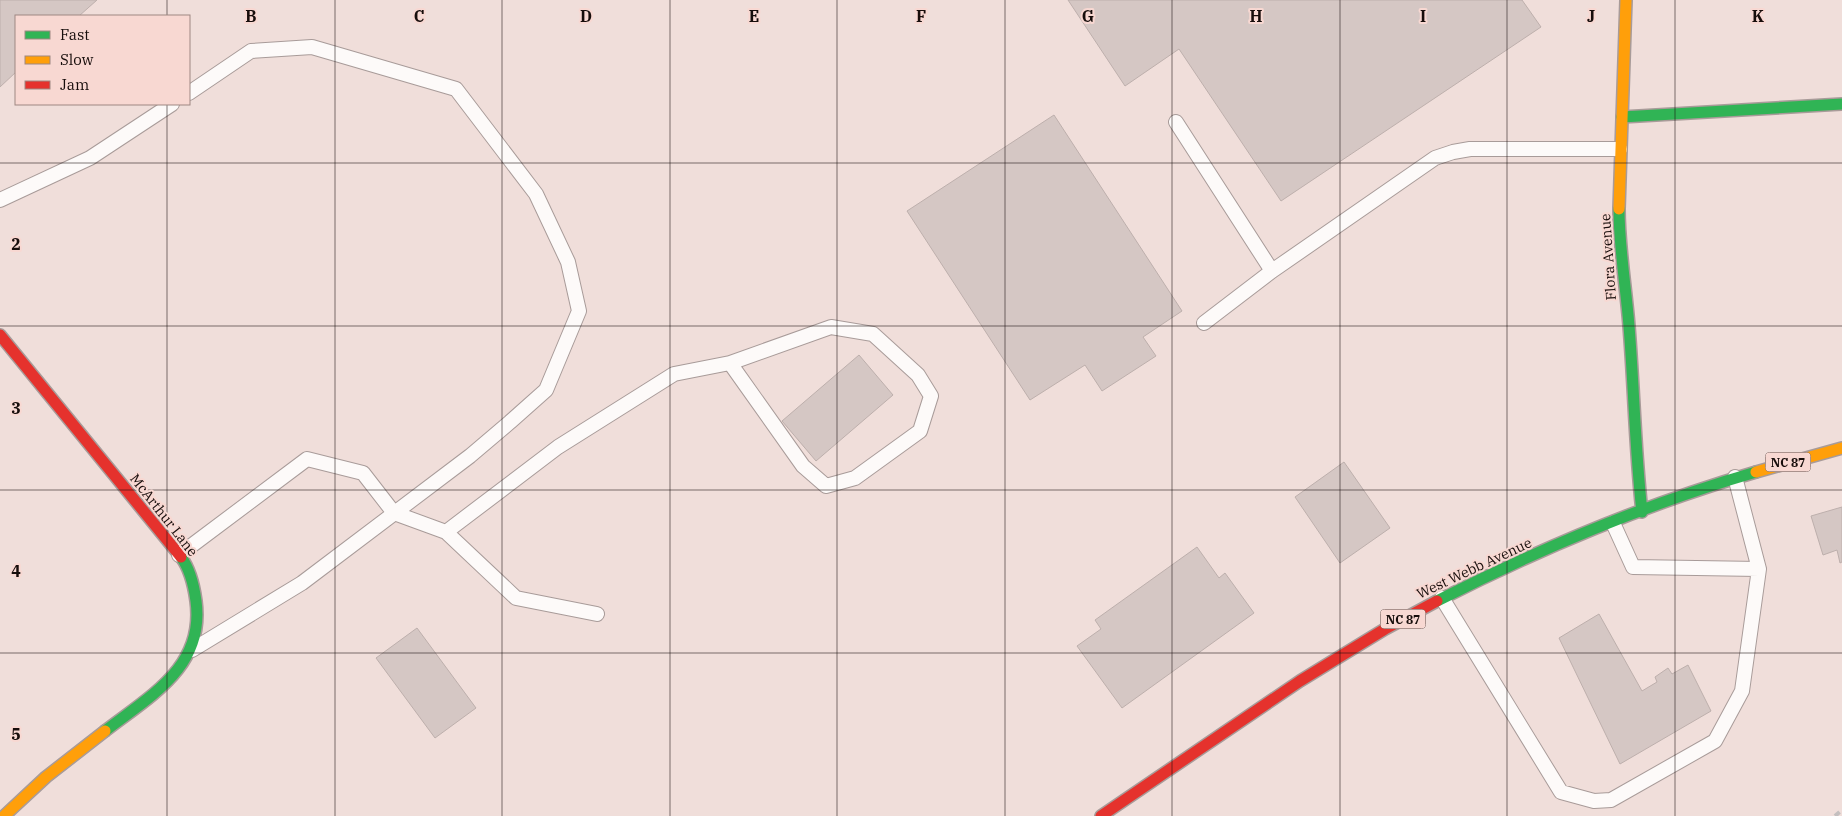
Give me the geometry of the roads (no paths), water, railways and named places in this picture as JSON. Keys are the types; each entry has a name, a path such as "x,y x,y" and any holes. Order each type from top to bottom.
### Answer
{"main road":[{"name":"Flora Avenue","path":"1626,0 1619,227 1629,327 1635,448 1642,512"},
{"path":"1622,117 1842,104"},
{"name":"McArthur Lane","path":"0,335 179,555 193,580 198,608 196,630 189,651 171,680 41,780 4,816"},
{"name":"West Webb Avenue","path":"1100,816 1291,686 1442,598 1642,512 1735,478 1842,448"}],"lane":[{"path":"189,651 302,583 470,456 546,390 579,311 568,262 536,194 456,88 312,48 251,51 190,92"},
{"path":"0,200 90,158 170,105"},
{"path":"1176,122 1272,271"},
{"path":"1204,323 1272,271 1435,158 1470,149 1620,149"},
{"path":"446,532 558,447 674,374 730,362 831,327 873,334 918,375 931,396 920,431 855,478 826,486 803,466 730,362"},
{"path":"179,555 306,459 363,473 394,513 446,532 516,598 597,614"},
{"path":"1442,598 1561,792 1594,801 1611,800 1715,741 1742,691 1759,569 1735,478"},
{"path":"1613,523 1633,567 1759,569"}],"railway":[{"path":"1835,816 1842,810"}]}
